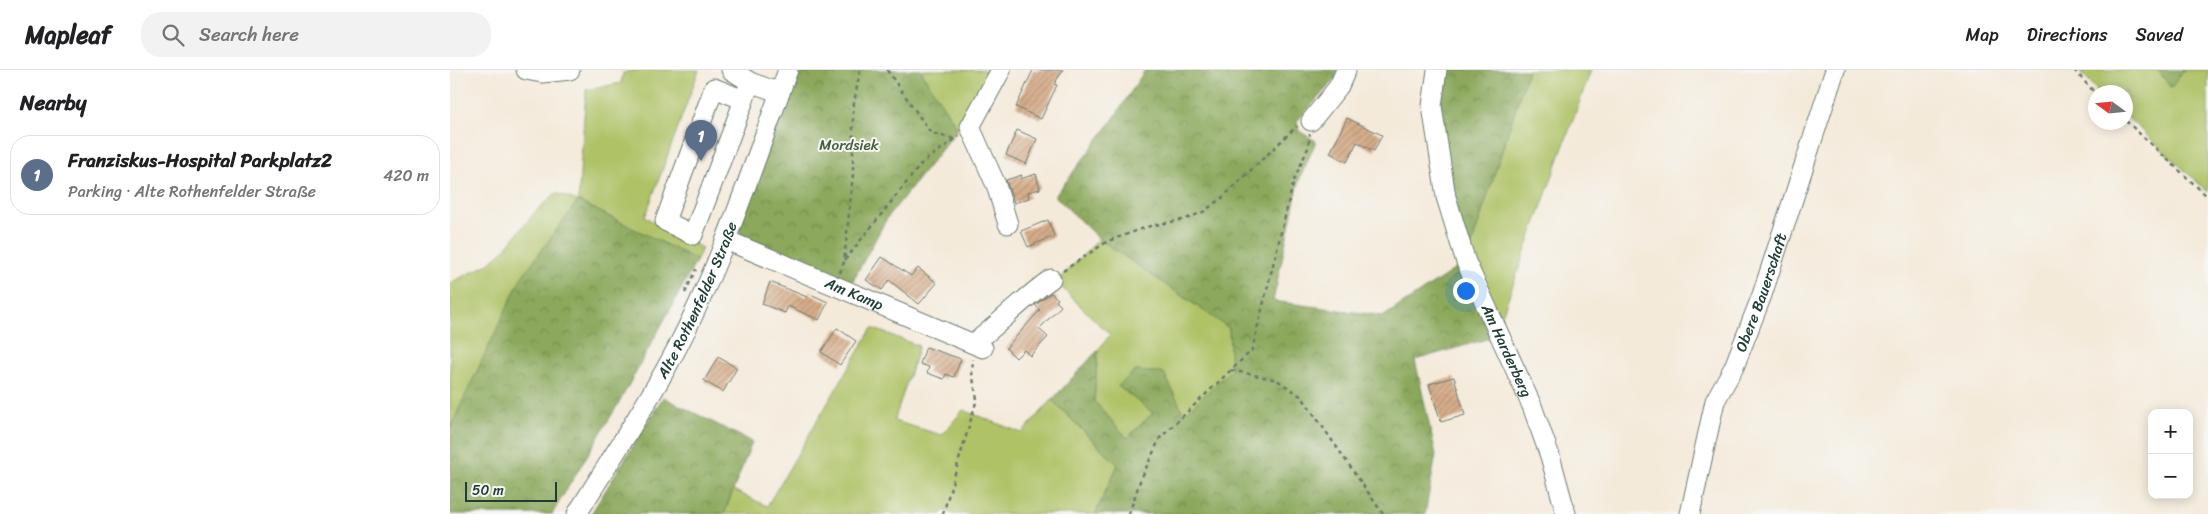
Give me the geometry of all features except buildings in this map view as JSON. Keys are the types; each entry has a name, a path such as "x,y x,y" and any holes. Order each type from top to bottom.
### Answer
{"street":[{"path":"526,70 542,73 570,70"},
{"path":"731,70 780,93"},
{"name":"Alte Rothenfelder Straße","path":"577,514 665,371 726,240 788,70"},
{"path":"1001,70 968,127 996,185 1008,224"},
{"path":"1311,121 1339,86 1346,70"},
{"name":"Am Harderberg","path":"1437,70 1432,106 1446,197 1466,262 1532,406 1550,456 1566,514"},
{"name":"Obere Bauerschaft","path":"1690,514 1715,401 1734,367 1762,295 1835,70"},
{"path":"744,100 714,88 665,220 693,235 744,100 747,76"},
{"name":"Am Kamp","path":"726,240 978,345"},
{"path":"978,345 1029,294 1051,279"}],"path":[{"path":"835,286 844,262 853,174 853,109 860,70"},
{"path":"886,70 931,133 968,127"},
{"path":"2074,70 2088,85"},
{"path":"1051,279 1108,241 1150,226 1186,219 1203,212 1222,198 1295,127 1311,121 1308,148 1294,180 1252,350 1160,438 1140,480 1128,514"},
{"path":"844,262 922,163 968,127"},
{"path":"2133,127 2208,197"},
{"path":"683,298 694,271 700,265"},
{"path":"943,514 977,399 972,373 978,345"},
{"path":"1231,370 1277,380 1302,397 1383,514"}],"green space":[{"path":"637,70 699,70 645,217 702,248 697,260 578,201 586,90 621,83 623,73"},
{"name":"Mordsiek","path":"797,70 922,70 923,75 958,129 887,218 849,288 743,242 739,228"},
{"path":"922,70 996,70 958,129 923,75"},
{"path":"1145,70 1338,70 1336,78 1297,121 1299,131 1316,141 1299,181 1273,301 1384,316 1466,262 1494,337 1415,360 1436,455 1425,514 1095,514 1118,465 1052,400 1098,350 1094,401 1127,438 1153,413 1118,386 1135,371 1164,373 1184,414 1231,370 1229,328 1099,239 1055,196 1112,121"},
{"path":"1437,70 1528,70 1466,262 1446,197"},
{"path":"1528,70 1591,70 1494,337 1466,262"},
{"path":"2078,70 2158,70 2171,87 2184,70 2208,70 2208,192 2133,122 2133,85 2092,85"},
{"path":"2158,70 2184,70 2171,88"},
{"path":"556,193 578,201 450,428 450,283 488,264 505,249 535,212"},
{"path":"578,201 697,260 620,401 552,514 450,514 450,428 521,278"},
{"path":"1099,239 1229,328 1231,370 1184,415 1164,373 1135,371 1119,386 1153,413 1127,438 1094,401 1098,350 1110,335 1056,282"},
{"path":"872,328 919,346 894,421 942,435 963,410 1022,433 1052,400 1118,465 1095,514 954,514 943,510 941,514 724,514 733,490 767,506"},
{"path":"663,397 752,442 724,514 591,514"}],"place":[{"name":"Franziskus-Hospital Parkplatz2","path":"701,161"}]}
